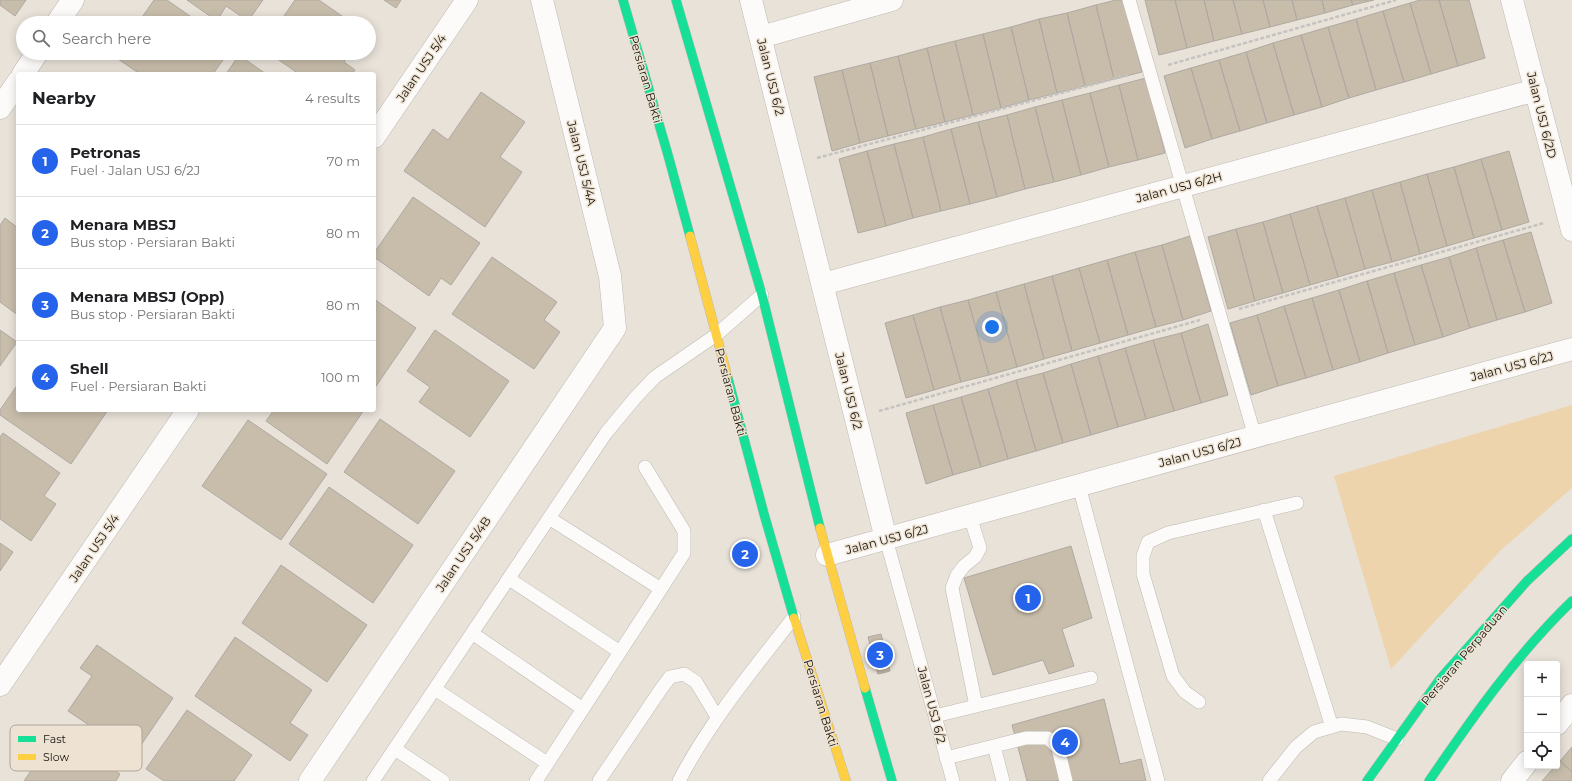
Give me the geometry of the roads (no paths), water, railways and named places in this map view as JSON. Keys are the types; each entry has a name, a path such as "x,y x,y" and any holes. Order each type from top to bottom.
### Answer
{"street":[{"path":"62,16 72,0"},
{"name":"Jalan USJ 5/4","path":"376,134 467,0"},
{"name":"Jalan USJ 5/4A","path":"542,0 610,276 615,328"},
{"name":"Persiaran Bakti","path":"623,0 668,155 764,514 794,617 846,781"},
{"path":"676,0 762,295 827,555 892,781"},
{"name":"Jalan USJ 6/2","path":"751,0 886,539"},
{"path":"761,37 892,0"},
{"name":"Jalan USJ 6/2D","path":"1512,0 1572,230"},
{"path":"24,72 32,60"},
{"path":"0,108 16,85"},
{"name":"Jalan USJ 6/2H","path":"823,284 1536,90"},
{"name":"Jalan USJ 5/4B","path":"310,781 615,328"},
{"name":"Jalan USJ 6/2J","path":"827,555 1572,349"},
{"name":"Jalan USJ 5/4","path":"0,685 187,412"},
{"name":"Persiaran Perpaduan","path":"1366,781 1440,679 1527,581 1572,539"},
{"path":"1429,781 1482,706 1518,660 1561,611 1572,601"},
{"path":"1560,720 1572,705"},
{"path":"1512,781 1524,766"}],"lane":[{"path":"1129,0 1255,437"},
{"path":"373,781 606,433 634,398 655,377 716,335 762,295"},
{"path":"536,781 684,553 684,531 645,467"},
{"path":"1079,486 1158,781"},
{"path":"1199,702 1185,692 1173,676 1143,574 1143,556 1148,542 1168,533 1297,503"},
{"path":"1264,510 1332,727"},
{"path":"970,516 980,548 975,557 964,566 957,575 952,588 976,706"},
{"path":"549,518 661,589"},
{"name":"Jalan USJ 6/2","path":"886,539 953,781"},
{"path":"509,579 620,652"},
{"path":"679,781 693,754 717,717 794,617"},
{"path":"472,633 583,709"},
{"path":"599,781 670,678 684,674 696,682 717,717"},
{"path":"935,716 1090,678"},
{"path":"435,689 547,763"},
{"path":"1269,781 1296,747 1314,732 1341,724 1367,727 1397,739"},
{"path":"946,758 1026,738 1048,738 1058,748 1066,781"},
{"path":"994,746 1003,781"},
{"path":"395,749 443,781"}],"place":[{"name":"Menara MBSJ","path":"745,554"},
{"name":"Petronas","path":"1028,598"},
{"name":"Menara MBSJ (Opp)","path":"880,655"},
{"name":"Shell","path":"1065,742"}]}
